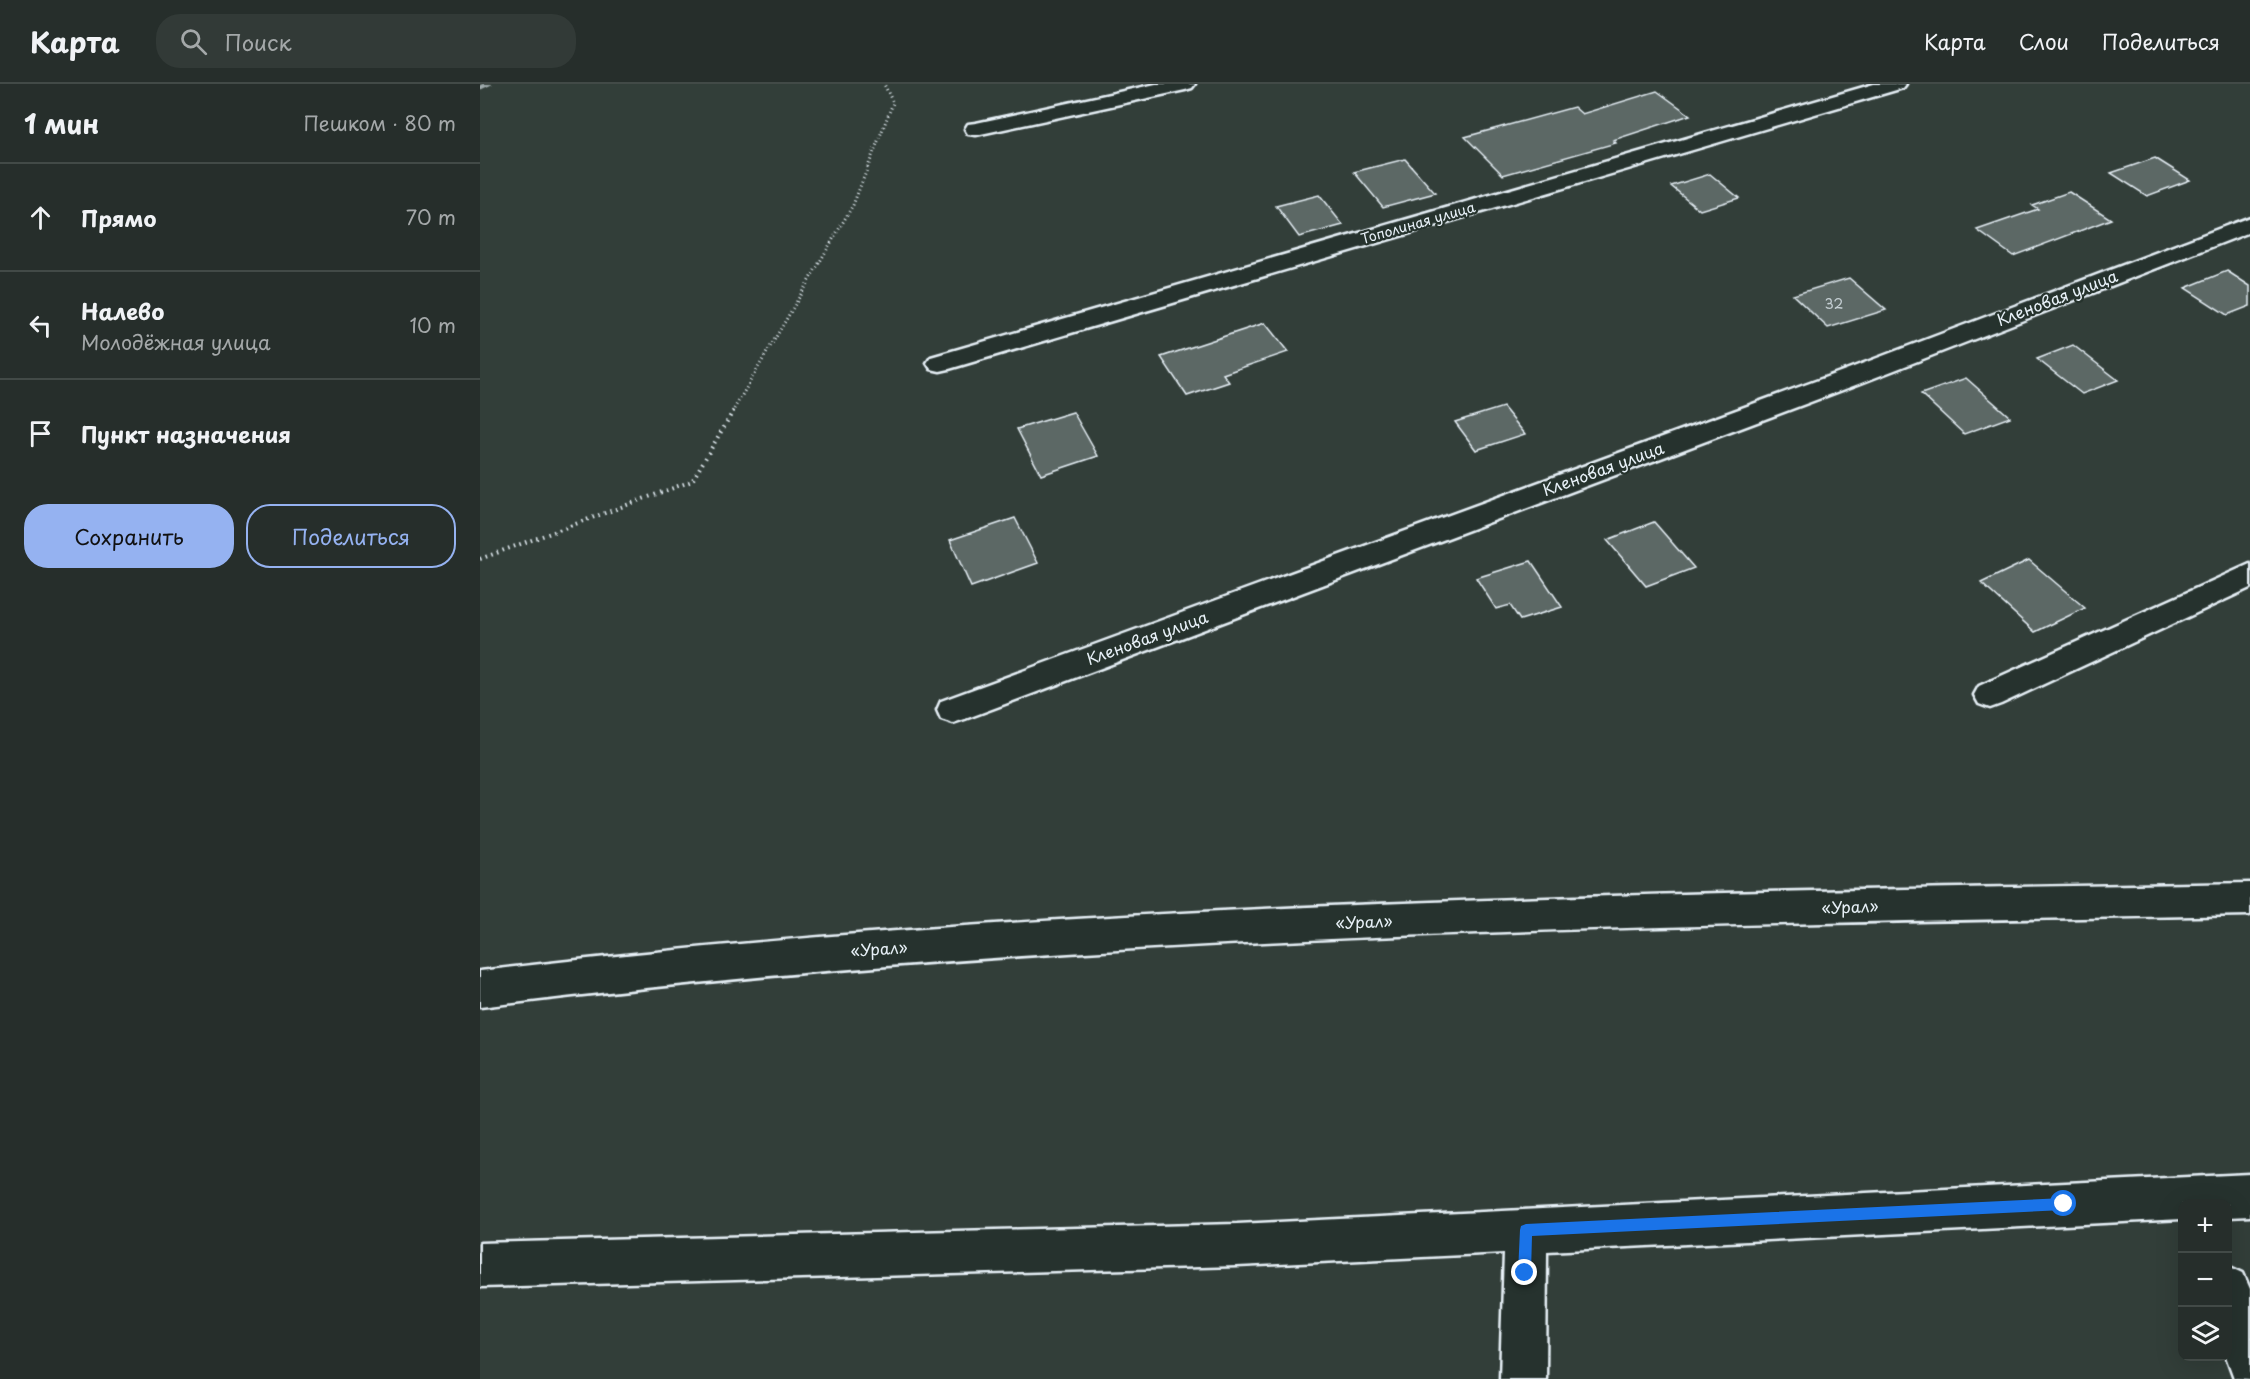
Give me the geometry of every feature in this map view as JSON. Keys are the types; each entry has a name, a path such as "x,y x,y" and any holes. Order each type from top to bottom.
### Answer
{"main road":[{"path":"976,129 1185,84"},
{"name":"Тополиная улица","path":"940,363 1896,84"},
{"name":"Кленовая улица","path":"953,710 1841,381 2250,224"},
{"path":"1990,695 2250,575"},
{"name":"«Урал»","path":"480,989 839,952 1313,924 1861,906 2250,899"},
{"path":"2211,1199 2250,1195"},
{"path":"480,1265 1237,1245 2178,1201"},
{"path":"1523,1379 1526,1230"},
{"path":"2232,1301 2250,1362"}],"path":[{"path":"480,559 692,481 853,205 893,103 884,84"}],"building":[{"path":"1657,91 1690,115 1613,140 1616,143 1503,175 1465,137 1574,107 1582,114"},
{"path":"2155,158 2190,180 2147,196 2111,173"},
{"path":"1405,159 1435,193 1383,207 1354,172"},
{"path":"1710,174 1739,198 1700,210 1671,186"},
{"path":"2069,192 2111,219 2013,256 1977,230 2038,209 2032,205"},
{"path":"1319,195 1343,225 1299,237 1276,206"},
{"path":"2227,271 2250,286 2250,306 2227,315 2185,288"},
{"path":"1849,278 1886,310 1828,328 1793,295"},
{"path":"1265,323 1288,352 1223,374 1229,382 1187,396 1161,357"},
{"path":"2073,345 2118,380 2082,394 2037,359"},
{"path":"1966,378 2010,417 1964,434 1921,394"},
{"path":"1503,407 1525,434 1476,450 1455,422"},
{"path":"1073,412 1098,456 1041,475 1017,429"},
{"path":"1015,518 1038,563 971,587 950,540"},
{"path":"1654,522 1694,568 1646,586 1607,540"},
{"path":"2029,560 2085,608 2035,632 1981,583"},
{"path":"1531,561 1562,607 1520,620 1510,605 1496,609 1476,578"}],"waterway":[{"path":"480,88 489,84"}],"route":[{"path":"1525,1273 1526,1230 2064,1204"}]}
